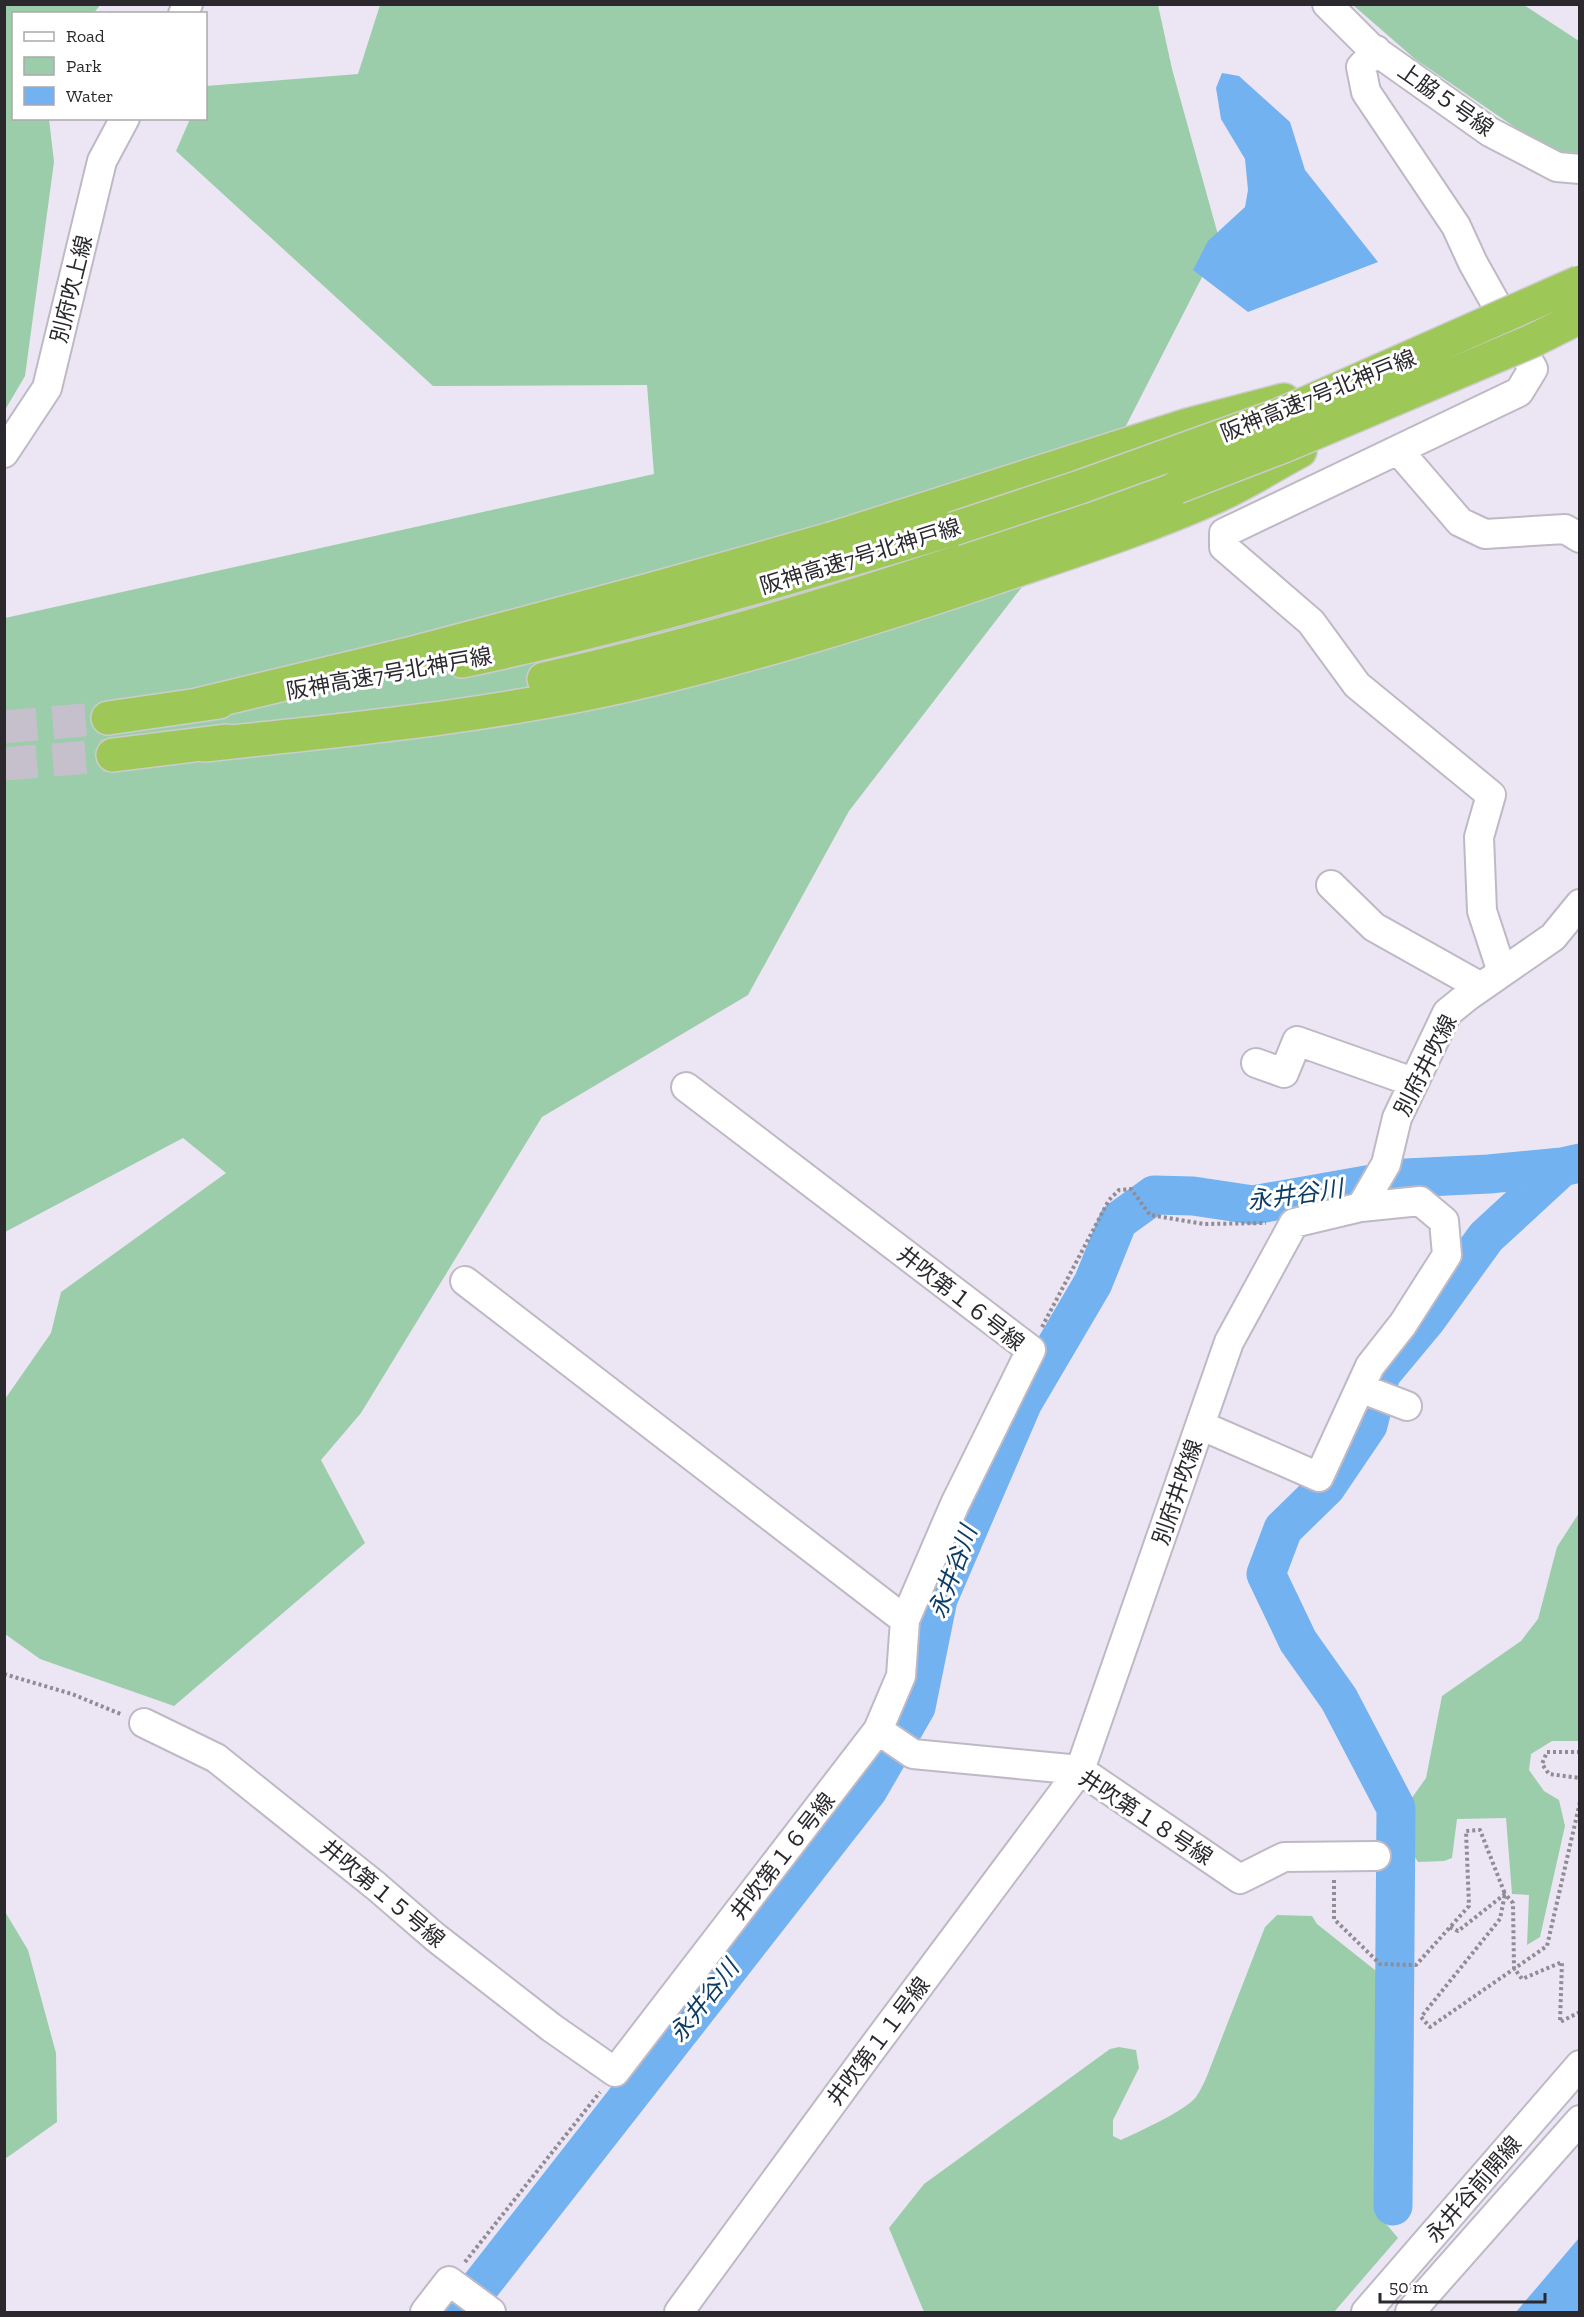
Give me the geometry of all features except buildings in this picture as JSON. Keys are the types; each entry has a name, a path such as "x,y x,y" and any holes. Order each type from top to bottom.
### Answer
{"highway":[{"name":"阪神高速7号北神戸線","path":"108,718 435,667 563,640 690,607 953,529 1080,487 1277,416 1580,282"},
{"path":"197,705 417,652 831,539 1188,425 1420,363 1516,323 1580,293"},
{"path":"204,745 399,724 651,680 767,649 952,592 1137,529 1218,496 1430,381 1580,308"},
{"name":"阪神高速7号北神戸線","path":"113,755 204,745 326,725 441,702 568,674 828,603 962,561 1177,487 1297,441 1534,340 1580,317"}],"street":[{"name":"上脇５号線","path":"1328,4 1376,51 1490,132 1557,167 1580,170"},
{"path":"1376,51 1361,67 1366,92 1456,226 1473,263 1501,313"},
{"name":"別府吹上線","path":"4,453 47,388 102,160 124,120"},
{"path":"1491,979 1482,911 1479,837 1491,795 1357,685 1311,622 1224,547 1224,533 1520,392 1533,369 1516,339"},
{"path":"1398,450 1460,522 1485,534 1565,530 1580,538"},
{"path":"1331,885 1374,927 1491,979"},
{"name":"別府井吹線","path":"1361,1208 1386,1164 1397,1118 1447,1013 1491,979 1553,937 1580,904"},
{"path":"1256,1063 1284,1073 1297,1041 1413,1082"},
{"name":"井吹第１６号線","path":"615,2072 882,1733 901,1676 905,1620 955,1504 1030,1350 686,1087"},
{"path":"1200,1425 1319,1477 1381,1396 1370,1366 1403,1324 1447,1255 1444,1221 1420,1201 1361,1208 1294,1223"},
{"name":"別府井吹線","path":"1080,1770 1229,1342 1294,1223"},
{"path":"465,1281 905,1620"},
{"name":"井吹第１５号線","path":"144,1723 216,1758 376,1886 435,1937 552,2028 615,2072"},
{"name":"井吹第１８号線","path":"882,1733 913,1754 1080,1770 1240,1879 1284,1857 1376,1856"},
{"name":"井吹第１１号線","path":"679,2313 868,2054 1080,1770"},
{"name":"永井谷前開線","path":"1366,2313 1580,2065"},
{"name":"永井谷前開線","path":"1410,2313 1580,2120"},
{"path":"424,2313 454,2285 487,2310"}],"path":[{"path":"1030,1350 1109,1200 1119,1190 1131,1189 1150,1215 1204,1224 1294,1223"},
{"path":"4,1674 72,1694 144,1723"},
{"path":"1580,1752 1547,1752 1542,1764 1549,1774 1580,1778"},
{"path":"1506,1894 1500,1919 1422,2017 1430,2027 1547,1946 1580,1802"},
{"path":"1335,1857 1334,1919 1380,1964 1416,1965 1469,1906 1466,1831 1480,1830 1506,1894 1514,1903 1514,1968 1522,1979 1562,1962 1560,2022 1580,2012"},
{"path":"1450,1927 1458,1931 1506,1894"},
{"path":"454,2285 615,2072"}],"green space":[{"path":"5,4 100,5 95,12 12,12 12,120 49,120 54,162 25,376 5,410"},
{"path":"380,5 1158,5 1172,69 1220,242 1086,504 849,811 748,995 542,1117 361,1413 321,1460 365,1543 174,1706 40,1659 5,1634 5,1399 51,1333 61,1292 226,1173 183,1138 5,1232 5,618 654,474 647,385 433,386 176,151 190,120 207,120 207,86 358,74"},
{"path":"1353,5 1524,5 1579,41 1579,157 1544,147 1415,59"},
{"path":"1579,1513 1579,1741 1552,1741 1531,1754 1529,1770 1544,1791 1559,1800 1565,1826 1540,1937 1527,1945 1529,1895 1512,1894 1506,1818 1457,1819 1452,1858 1444,1861 1418,1862 1409,1848 1406,1806 1426,1778 1442,1696 1521,1641 1538,1619 1557,1547"},
{"path":"4,1910 28,1950 56,2053 57,2122 5,2159"},
{"path":"1277,1915 1312,1916 1317,1924 1385,1978 1382,2219 1398,2238 1334,2312 924,2312 889,2228 924,2184 1110,2049 1119,2047 1136,2050 1139,2068 1113,2120 1113,2136 1121,2140 1161,2121 1190,2103 1196,2097 1207,2076 1265,1927"}],"water":[{"path":"1222,73 1239,76 1290,122 1305,170 1378,262 1248,312 1193,270 1208,241 1245,207 1248,190 1245,159 1221,119 1216,88"},
{"path":"1579,2238 1579,2312 1516,2312"}],"waterway":[{"name":"永井谷川","path":"460,2312 868,1790 916,1707 938,1599 1023,1402 1093,1283 1118,1221 1154,1195 1193,1196 1253,1205 1406,1178 1489,1174 1562,1167 1580,1163"},
{"path":"1393,2206 1396,1808 1339,1699 1298,1641 1266,1574 1283,1529 1326,1487 1368,1425 1381,1374 1426,1320 1486,1237 1562,1167"}],"tunnel":[{"path":"4,727 108,718"},
{"path":"4,764 113,755"}]}
